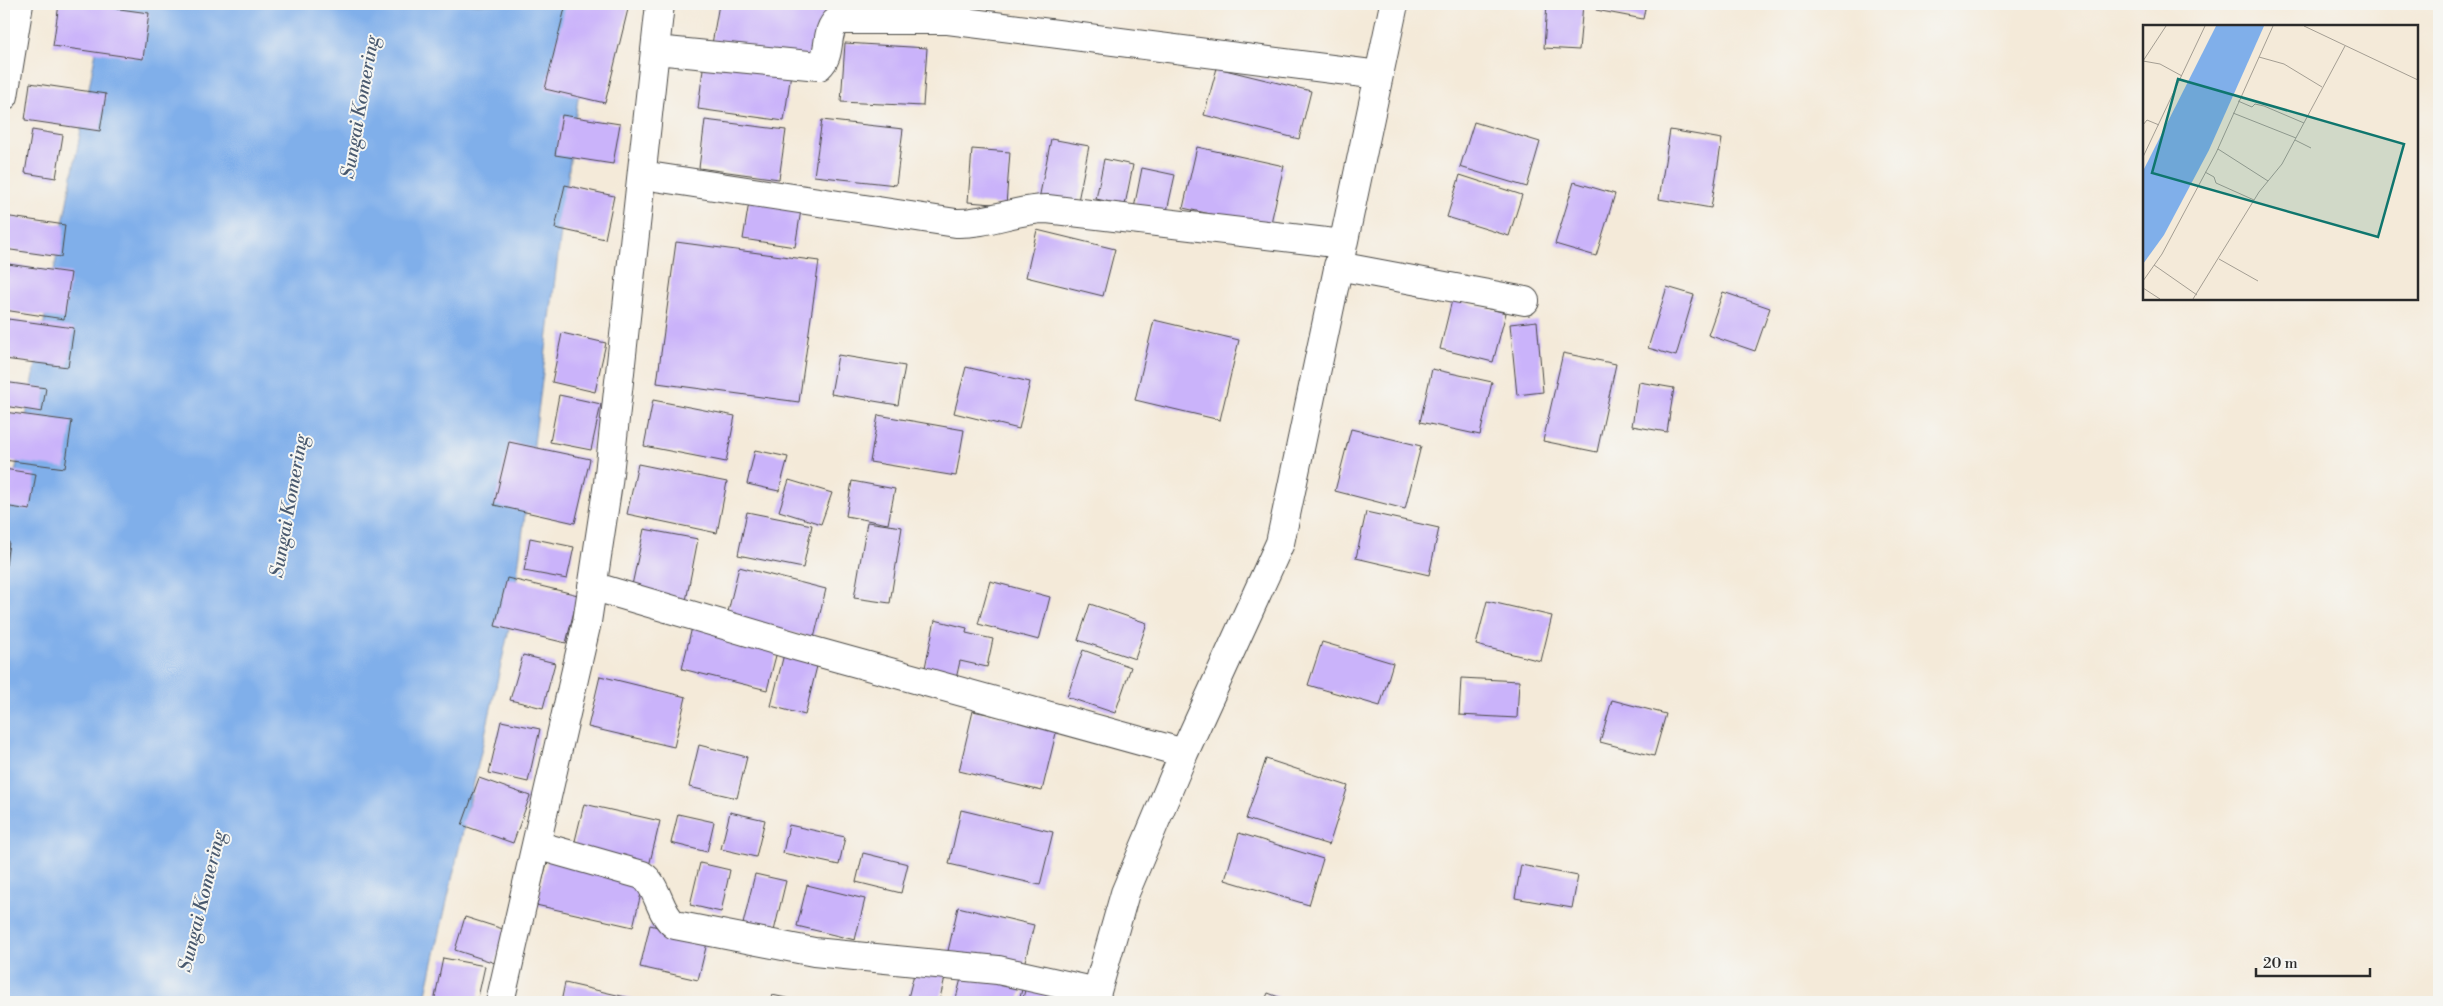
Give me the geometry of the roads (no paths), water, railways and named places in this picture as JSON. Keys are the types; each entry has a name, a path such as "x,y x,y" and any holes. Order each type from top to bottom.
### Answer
{"street":[{"path":"4,96 19,4"},
{"path":"500,1002 587,622 608,483 660,4"},
{"path":"536,845 642,875 649,882 666,917 675,925 814,952 998,970 1096,997 1125,893 1184,753 1280,543 1394,4"},
{"path":"656,50 819,66 824,62 830,30 838,20 928,20 1379,75"},
{"path":"642,175 956,223 974,224 1020,211 1047,210 1341,255 1525,301"},
{"path":"592,586 799,647 1184,753"}],"water":[{"name":"Sungai Komering","path":"105,4 590,4 512,616 424,1002 4,1002 4,531"}]}
